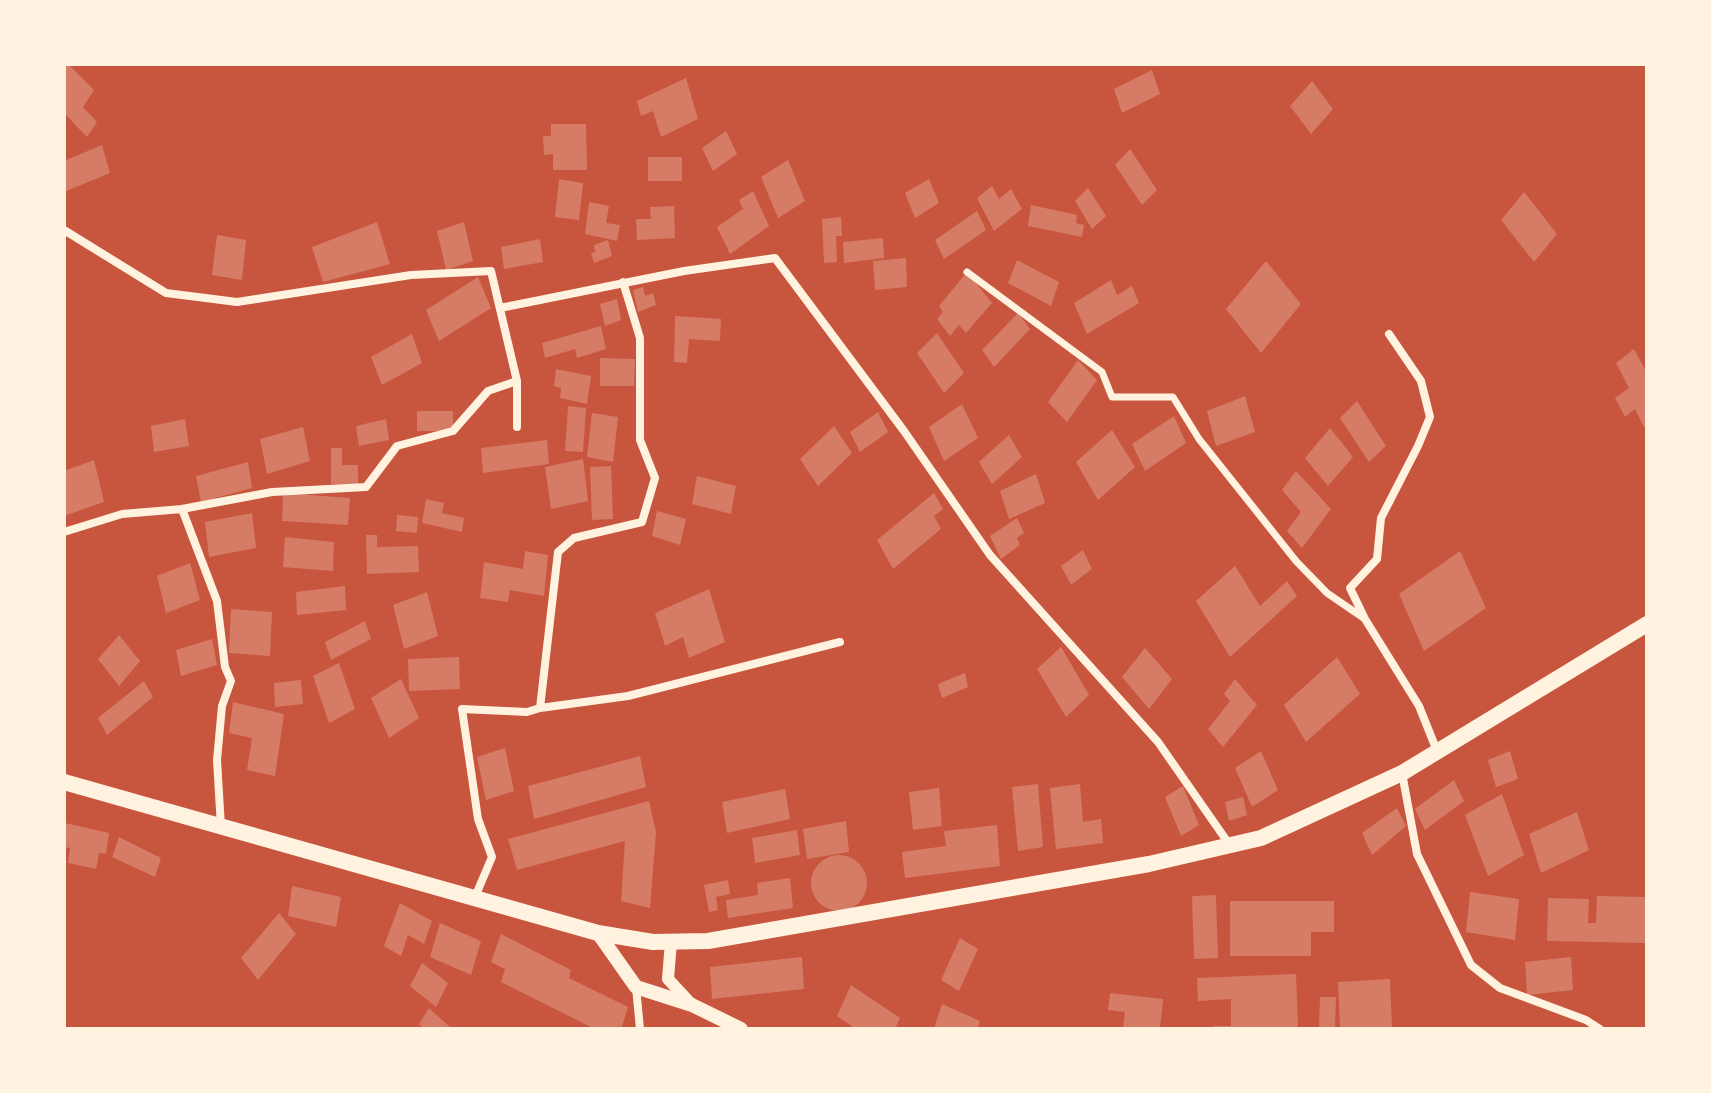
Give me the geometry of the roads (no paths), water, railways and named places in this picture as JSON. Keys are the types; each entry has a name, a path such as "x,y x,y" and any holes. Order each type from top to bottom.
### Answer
{"highway":[{"path":"64,782 598,933 653,942 708,941 1149,864 1261,838 1402,773 1647,624"}],"main road":[{"path":"598,933 636,987 692,1005 741,1029"}],"street":[{"path":"64,230 166,293 237,302 411,275 491,271 517,381 517,427"},
{"path":"500,308 623,282 775,258 904,431 990,555 1158,742 1230,845"},
{"path":"967,272 1102,372 1112,397 1173,397 1199,439 1296,561 1327,593 1365,619"},
{"path":"540,708 558,552 574,538 642,522 655,478 640,440 640,338 623,282"},
{"path":"1389,334 1421,381 1430,417 1381,518 1377,559 1350,588 1365,619 1419,706 1437,752"},
{"path":"64,532 122,514 182,509 272,492 366,487 397,446 453,431 488,391 517,381"},
{"path":"182,509 217,601 225,667 231,681 222,706 217,760 221,828"},
{"path":"474,898 492,857 478,819 462,709 527,712 628,696 840,642"},
{"path":"1402,773 1417,854 1471,965 1500,988 1586,1020 1600,1029"},
{"path":"671,942 668,979 692,1005"},
{"path":"636,987 640,1029"}]}
